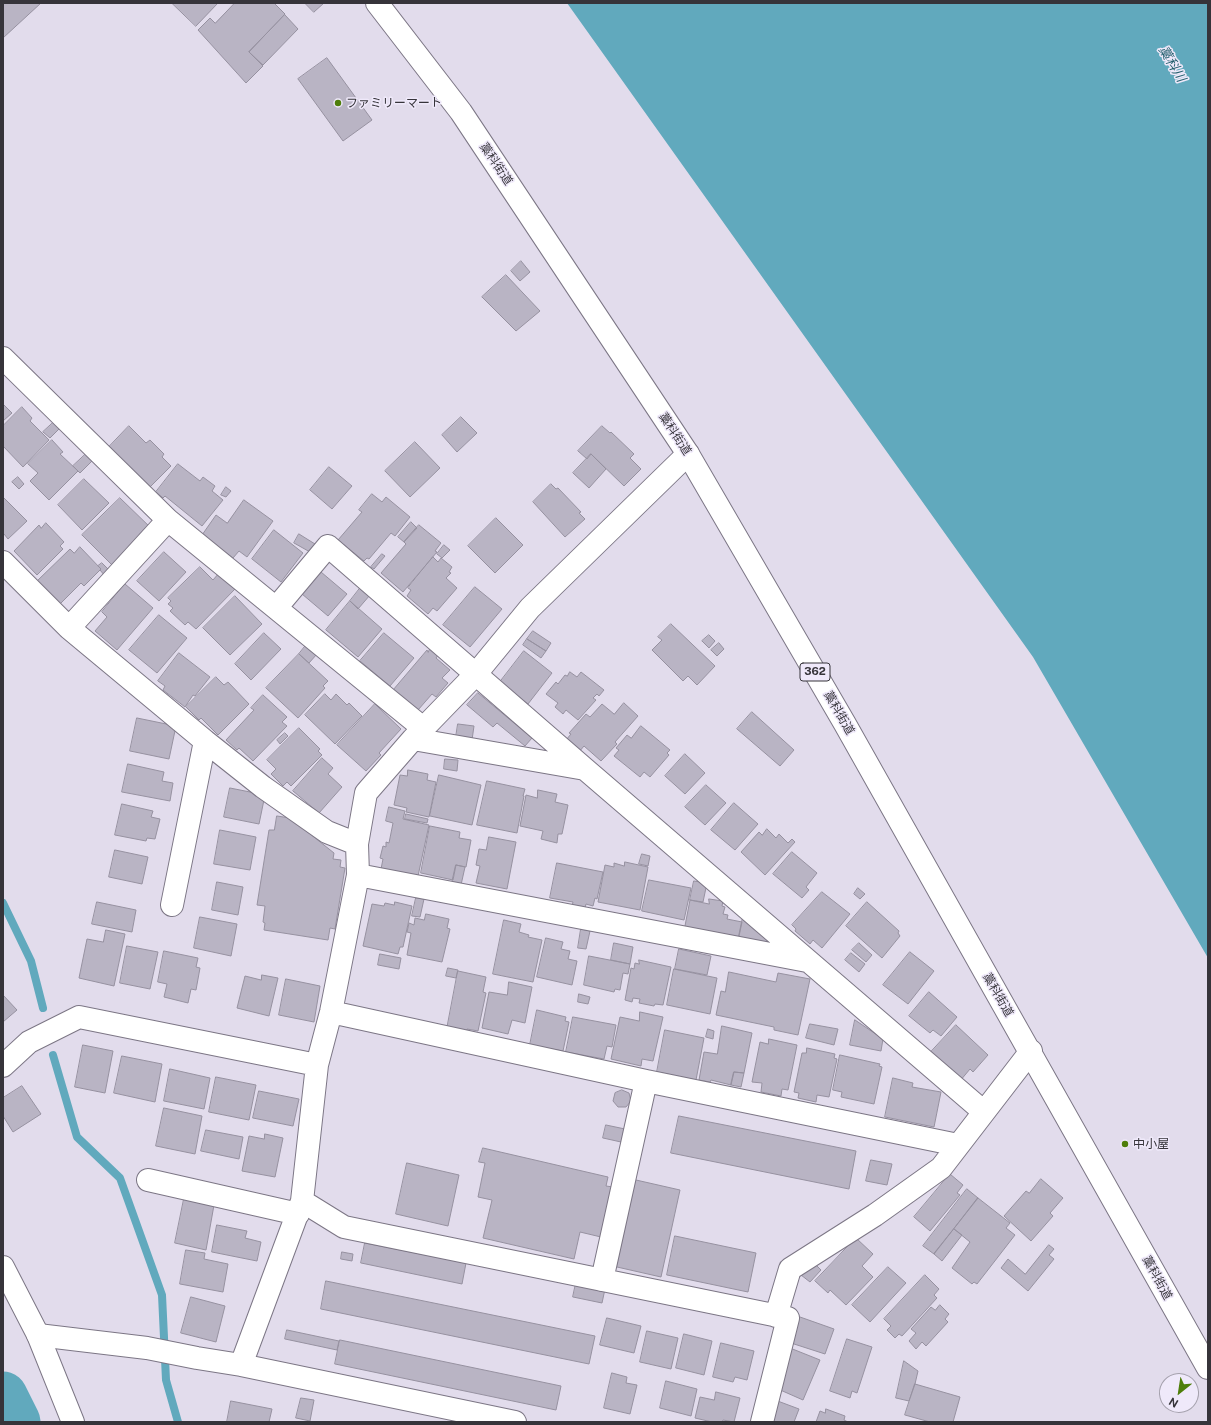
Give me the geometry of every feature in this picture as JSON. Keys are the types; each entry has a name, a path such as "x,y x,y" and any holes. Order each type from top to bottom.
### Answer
{"main road":[{"name":"藁科街道","path":"377,3 461,112 688,454 845,724 1208,1368"},
{"path":"3,358 168,520 276,608 418,733 585,770"},
{"path":"241,1365 300,1207 317,1065 331,1012 358,875 357,844 366,793 418,733 475,675 530,608 688,454"},
{"path":"69,628 168,520"},
{"path":"276,608 328,546 585,770 984,1112"},
{"path":"3,562 69,628 205,741 263,787 327,832 357,844"},
{"path":"172,905 205,741"},
{"path":"358,875 808,961"},
{"path":"331,1012 646,1082 958,1145"},
{"path":"3,1066 29,1042 79,1017 317,1065"},
{"path":"776,1316 790,1269 875,1215 941,1168 1030,1051"},
{"path":"602,1280 646,1082"},
{"path":"148,1180 300,1207 344,1226 788,1318 762,1422"},
{"path":"3,1267 38,1335 69,1421"},
{"path":"38,1335 147,1348 241,1365 515,1422"}],"water":[{"name":"藁科川","path":"567,3 1208,3 1208,958 1033,657"}],"building":[{"path":"3,3 41,3 3,38"},
{"path":"172,3 218,3 196,26"},
{"path":"235,3 274,3 285,14 249,52 263,66 246,83 198,30 210,18 215,23"},
{"path":"305,3 324,3 314,12"},
{"path":"285,15 298,29 263,65 249,52"},
{"path":"327,58 372,120 343,141 298,79"},
{"path":"521,261 530,272 520,281 511,271"},
{"path":"506,275 540,311 516,331 482,297"},
{"path":"3,404 12,413 3,421"},
{"path":"22,407 32,418 30,421 49,440 23,467 3,446 3,426"},
{"path":"461,417 477,433 457,452 442,435"},
{"path":"55,421 61,427 50,438 43,432"},
{"path":"129,426 146,443 150,440 164,454 162,457 171,466 149,488 108,448"},
{"path":"602,426 610,433 611,432 634,454 630,458 641,469 624,486 591,454 587,459 578,451"},
{"path":"52,440 63,452 60,454 78,471 49,500 30,481 38,473 28,464"},
{"path":"415,442 440,468 410,497 385,471"},
{"path":"87,453 94,459 80,473 73,466"},
{"path":"591,454 606,469 589,488 573,473"},
{"path":"178,464 200,481 203,477 215,486 212,491 223,500 202,526 165,496 163,498 156,492"},
{"path":"329,467 352,486 332,509 310,490"},
{"path":"18,477 24,484 19,489 12,482"},
{"path":"84,479 109,503 82,530 58,505"},
{"path":"551,484 556,489 558,488 581,512 579,513 585,519 565,537 533,502"},
{"path":"226,487 231,491 226,497 221,495"},
{"path":"372,494 382,502 386,497 410,517 395,536 391,533 369,559 367,558 364,561 338,540 362,512 359,510"},
{"path":"3,497 27,521 8,539 4,534 3,535"},
{"path":"120,498 152,529 114,567 82,535"},
{"path":"244,500 273,521 247,557 239,551 233,558 202,535 216,515 227,523"},
{"path":"496,518 523,545 495,573 468,546"},
{"path":"411,522 417,528 404,542 398,537"},
{"path":"46,523 64,542 60,546 63,549 37,575 14,551 39,525 41,528"},
{"path":"419,525 441,543 435,551 437,552 403,592 381,573 406,544 404,542"},
{"path":"274,530 303,553 281,582 252,559"},
{"path":"299,534 315,544 310,552 294,543"},
{"path":"444,545 450,550 442,558 437,554"},
{"path":"80,547 101,569 84,586 81,583 60,604 37,581 70,549 74,553"},
{"path":"164,552 186,572 159,601 137,581"},
{"path":"382,554 385,556 374,569 371,567"},
{"path":"433,557 438,562 441,558 452,567 449,572 451,573 446,578 457,588 437,611 433,608 428,614 407,596 411,590 408,588"},
{"path":"102,563 110,571 105,576 98,566"},
{"path":"200,567 213,580 219,573 235,589 196,629 188,622 185,625 170,611 173,608 168,604 171,601 168,598"},
{"path":"321,572 347,594 328,616 302,594"},
{"path":"125,584 153,608 117,650 95,631 107,617 102,612"},
{"path":"361,587 370,595 358,609 350,601"},
{"path":"475,587 502,609 470,647 443,625"},
{"path":"235,596 262,624 230,655 203,628"},
{"path":"350,601 382,629 358,657 326,630"},
{"path":"159,615 187,638 157,673 129,650"},
{"path":"671,624 715,666 697,685 688,676 683,681 652,650 662,640 658,637"},
{"path":"533,631 551,643 546,651 527,639"},
{"path":"264,633 281,649 251,680 235,664"},
{"path":"384,633 414,658 390,686 360,661"},
{"path":"709,635 715,641 709,648 702,641"},
{"path":"527,639 546,651 541,658 523,645"},
{"path":"719,643 724,649 717,656 711,650"},
{"path":"307,644 317,654 309,663 299,654"},
{"path":"430,649 438,655 436,658 450,670 442,678 448,683 436,697 432,694 418,710 393,690 427,650 428,652"},
{"path":"524,651 552,673 528,704 500,682"},
{"path":"179,653 210,677 195,696 193,695 185,707 163,690 165,686 158,681"},
{"path":"299,654 328,681 323,686 325,688 298,718 266,688"},
{"path":"570,672 577,677 581,672 604,690 599,696 597,694 593,698 596,700 578,720 566,710 563,714 555,707 558,703 546,694 556,682 558,684 565,675 567,676"},
{"path":"216,677 224,685 228,682 249,704 218,735 201,718 199,720 186,707"},
{"path":"478,693 532,738 525,746 497,723 493,727 467,705"},
{"path":"325,694 331,700 336,694 347,705 349,703 362,716 335,744 305,715"},
{"path":"263,695 287,717 282,722 287,726 253,761 239,748 237,750 226,740 254,710 251,708"},
{"path":"624,703 638,716 615,742 617,744 601,761 584,746 579,752 566,740 571,734 569,733 586,714 590,717 602,704 614,714"},
{"path":"375,704 401,729 379,753 381,755 366,771 337,745"},
{"path":"752,712 794,750 780,766 737,729"},
{"path":"137,718 176,726 169,759 130,751"},
{"path":"458,724 474,726 472,740 456,737"},
{"path":"641,726 670,750 667,753 669,755 650,777 644,772 640,777 614,756 619,750 616,748 627,735 631,738"},
{"path":"299,728 320,749 318,751 322,755 291,786 287,782 283,786 271,774 276,769 267,760"},
{"path":"285,733 288,736 280,744 277,740"},
{"path":"685,754 705,773 685,794 665,776"},
{"path":"322,758 333,768 328,774 342,787 319,813 293,791"},
{"path":"445,759 458,760 457,771 444,769"},
{"path":"128,764 164,772 162,781 173,783 170,801 122,792"},
{"path":"408,770 428,774 427,780 436,782 429,817 406,812 407,808 394,805 400,775 407,776"},
{"path":"439,775 481,785 472,825 430,816"},
{"path":"487,781 525,789 517,833 477,825"},
{"path":"706,785 726,803 705,825 685,807"},
{"path":"230,788 265,795 259,824 224,817"},
{"path":"538,790 557,794 555,802 568,805 562,834 558,834 557,843 541,839 543,831 520,826 526,795 537,798"},
{"path":"734,803 758,824 735,850 711,830"},
{"path":"122,804 153,811 151,817 160,819 155,839 147,838 146,841 115,835"},
{"path":"389,807 405,811 403,819 429,825 418,876 381,869 383,859 380,858 383,846 386,847 386,842 389,843 393,823 386,821"},
{"path":"406,814 428,819 427,823 405,819"},
{"path":"277,816 290,818 334,853 333,859 341,860 340,867 345,868 335,929 330,928 328,940 264,930 265,923 263,922 265,906 257,905 269,830 274,830"},
{"path":"430,826 460,832 459,838 471,840 466,867 456,865 453,880 421,873"},
{"path":"767,829 776,838 779,834 788,843 792,839 795,842 765,875 741,852 759,832 762,835"},
{"path":"220,830 256,837 250,870 214,864"},
{"path":"489,837 516,842 507,889 476,883 480,866 476,865 479,849 486,850"},
{"path":"115,850 148,857 142,884 109,877"},
{"path":"792,852 817,873 806,887 809,890 802,898 773,874"},
{"path":"642,854 650,856 648,866 639,864"},
{"path":"625,862 648,867 640,910 598,902 605,865 614,867 614,863 624,866"},
{"path":"557,863 603,872 597,899 595,898 593,906 586,904 585,908 572,906 573,902 550,898"},
{"path":"456,865 465,867 461,885 452,883"},
{"path":"649,880 691,888 684,920 642,911"},
{"path":"694,881 707,883 703,902 690,900"},
{"path":"217,882 243,887 238,915 212,910"},
{"path":"858,888 865,894 860,899 854,894"},
{"path":"822,892 850,914 822,948 813,940 810,944 795,931 796,929 792,925"},
{"path":"416,898 424,899 420,917 412,916"},
{"path":"709,899 723,901 722,906 725,907 723,914 728,915 727,919 742,922 738,941 684,931 690,900 709,904"},
{"path":"97,902 136,910 132,932 92,924"},
{"path":"395,902 412,906 403,947 400,947 398,954 363,946 372,904 384,906 385,903 394,905"},
{"path":"867,902 899,931 898,933 900,936 882,958 846,926"},
{"path":"426,914 449,919 447,928 450,929 442,962 407,955 411,933 407,932 409,923 414,925 415,918 424,920"},
{"path":"200,917 237,924 231,956 194,948"},
{"path":"743,917 772,941 771,948 738,941"},
{"path":"504,920 521,924 519,932 529,935 528,937 542,940 533,982 493,974"},
{"path":"581,929 590,931 586,949 578,948"},
{"path":"106,930 125,934 114,986 79,978 87,939 103,942"},
{"path":"546,938 563,942 561,949 570,951 568,959 577,961 572,985 537,977"},
{"path":"614,943 633,947 630,964 611,960"},
{"path":"859,943 872,955 866,962 852,950"},
{"path":"127,946 158,952 150,989 120,983"},
{"path":"679,949 711,956 707,975 675,969"},
{"path":"164,951 198,958 196,967 200,968 196,990 191,989 188,1003 164,997 167,984 158,982"},
{"path":"910,952 934,971 908,1004 883,985"},
{"path":"851,953 865,964 859,972 845,960"},
{"path":"380,954 401,958 399,969 378,965"},
{"path":"589,956 630,964 628,974 623,973 620,990 615,989 614,992 584,985"},
{"path":"639,960 671,967 663,1005 655,1004 654,1006 639,1003 640,999 633,998 632,1002 625,1000 631,968 634,969 635,963 639,964"},
{"path":"448,968 458,970 456,978 446,976"},
{"path":"674,969 717,978 710,1014 667,1005"},
{"path":"458,971 486,977 483,992 486,993 478,1031 467,1029 467,1033 447,1029"},
{"path":"729,972 776,982 778,973 810,979 798,1035 774,1030 774,1027 716,1015 721,991 725,992"},
{"path":"262,975 278,978 269,1016 237,1008 245,976 261,980"},
{"path":"286,979 320,986 314,1022 279,1015"},
{"path":"509,982 532,987 525,1023 512,1020 508,1034 482,1028 489,992 507,995"},
{"path":"929,992 957,1017 941,1036 933,1030 930,1033 909,1016"},
{"path":"579,994 590,997 588,1004 578,1002"},
{"path":"3,995 17,1010 3,1022"},
{"path":"537,1010 566,1017 565,1021 569,1022 563,1051 530,1045"},
{"path":"640,1012 663,1017 653,1061 642,1059 641,1066 611,1059 620,1017 639,1021"},
{"path":"573,1017 616,1025 612,1047 607,1046 604,1059 566,1052"},
{"path":"855,1020 883,1039 881,1051 850,1045"},
{"path":"810,1024 838,1029 834,1045 806,1038"},
{"path":"956,1025 988,1055 973,1072 970,1069 960,1081 930,1053"},
{"path":"722,1026 752,1033 744,1073 734,1072 731,1085 711,1080 710,1082 699,1080 704,1052 717,1054"},
{"path":"708,1029 714,1031 713,1039 706,1037"},
{"path":"665,1030 704,1038 696,1080 657,1072"},
{"path":"769,1039 797,1045 788,1090 782,1089 781,1096 761,1092 762,1083 752,1082 760,1042 768,1044"},
{"path":"83,1045 113,1051 105,1093 75,1087"},
{"path":"807,1048 835,1054 834,1058 837,1059 829,1097 817,1095 816,1102 798,1098 799,1093 794,1092 802,1053 806,1053"},
{"path":"840,1055 880,1064 879,1066 882,1067 874,1104 841,1097 842,1092 833,1090"},
{"path":"122,1056 162,1064 155,1102 114,1093"},
{"path":"170,1069 210,1078 204,1109 164,1101"},
{"path":"734,1072 744,1073 741,1087 731,1085"},
{"path":"216,1077 256,1085 249,1120 209,1112"},
{"path":"893,1078 913,1083 912,1087 941,1092 934,1127 885,1117"},
{"path":"22,1086 41,1114 13,1132 3,1116 3,1098"},
{"path":"622,1090 629,1093 631,1101 626,1107 618,1107 613,1101 615,1093"},
{"path":"259,1091 299,1099 293,1126 253,1118"},
{"path":"164,1108 202,1116 195,1154 156,1146"},
{"path":"679,1116 856,1151 849,1189 671,1153"},
{"path":"606,1125 625,1129 621,1142 603,1138"},
{"path":"206,1130 243,1137 239,1159 201,1151"},
{"path":"265,1134 283,1138 275,1177 242,1171 249,1136 264,1139"},
{"path":"483,1148 608,1177 606,1186 613,1187 601,1237 580,1232 574,1259 483,1238 492,1200 478,1197 485,1163 479,1162"},
{"path":"871,1160 892,1164 887,1185 866,1181"},
{"path":"407,1163 459,1175 448,1226 396,1214"},
{"path":"950,1174 963,1185 957,1193 960,1195 930,1231 914,1217"},
{"path":"1041,1179 1063,1198 1050,1213 1053,1216 1031,1241 1004,1216 1026,1191 1029,1193"},
{"path":"636,1180 680,1190 661,1277 617,1267"},
{"path":"967,1189 978,1198 934,1254 923,1246"},
{"path":"978,1198 1010,1223 1006,1228 1015,1235 977,1284 974,1282 972,1284 952,1268 970,1242 954,1229"},
{"path":"184,1199 214,1205 206,1250 175,1243"},
{"path":"217,1225 247,1231 245,1238 261,1242 257,1261 212,1252"},
{"path":"954,1229 962,1235 942,1261 934,1254"},
{"path":"675,1236 756,1253 748,1292 667,1275"},
{"path":"856,1238 873,1254 862,1266 873,1277 846,1305 830,1290 828,1293 815,1281"},
{"path":"365,1243 466,1263 462,1284 361,1263"},
{"path":"1049,1245 1054,1249 1049,1255 1054,1259 1028,1291 1001,1268 1008,1259 1025,1274"},
{"path":"186,1250 205,1253 204,1259 228,1264 223,1292 180,1284"},
{"path":"342,1252 353,1254 352,1261 341,1259"},
{"path":"816,1265 821,1270 810,1282 801,1275"},
{"path":"888,1267 906,1283 870,1322 852,1305"},
{"path":"925,1275 939,1289 934,1295 937,1298 902,1336 899,1334 895,1338 887,1330 891,1326 884,1319"},
{"path":"326,1281 595,1336 589,1364 321,1309"},
{"path":"576,1283 605,1289 602,1303 573,1297"},
{"path":"191,1297 225,1306 216,1342 181,1333"},
{"path":"940,1305 949,1314 945,1319 948,1322 926,1346 922,1342 916,1349 909,1341 916,1333 911,1329 931,1307 935,1310"},
{"path":"800,1317 834,1329 825,1354 791,1343"},
{"path":"607,1318 641,1326 634,1353 600,1345"},
{"path":"287,1330 339,1341 337,1350 285,1339"},
{"path":"647,1331 678,1338 671,1369 640,1362"},
{"path":"684,1334 712,1341 704,1375 676,1368"},
{"path":"847,1339 872,1347 857,1393 852,1391 850,1398 830,1391"},
{"path":"340,1340 561,1386 556,1410 335,1364"},
{"path":"721,1343 754,1351 747,1380 735,1377 733,1382 713,1377"},
{"path":"790,1348 820,1360 803,1400 778,1389"},
{"path":"904,1361 918,1371 909,1401 896,1398"},
{"path":"612,1373 627,1377 626,1383 637,1385 630,1414 604,1408"},
{"path":"666,1381 697,1389 691,1416 660,1408"},
{"path":"915,1384 960,1397 953,1422 930,1422 905,1415"},
{"path":"716,1392 740,1398 734,1422 723,1420 722,1422 712,1422 695,1418 700,1397 714,1400"},
{"path":"301,1398 314,1400 310,1421 296,1418"},
{"path":"775,1400 799,1409 794,1422 771,1422"},
{"path":"231,1401 272,1409 269,1422 227,1422"},
{"path":"826,1409 845,1416 844,1420 848,1422 816,1422 820,1411 825,1413"}],"waterway":[{"path":"3,903 31,961 43,1008"},
{"path":"53,1055 77,1137 120,1178 162,1295 166,1380 178,1422"},
{"path":"3,1396 16,1422"}],"place":[{"name":"ファミリーマート","path":"338,103"},
{"name":"中小屋","path":"1125,1144"}]}
